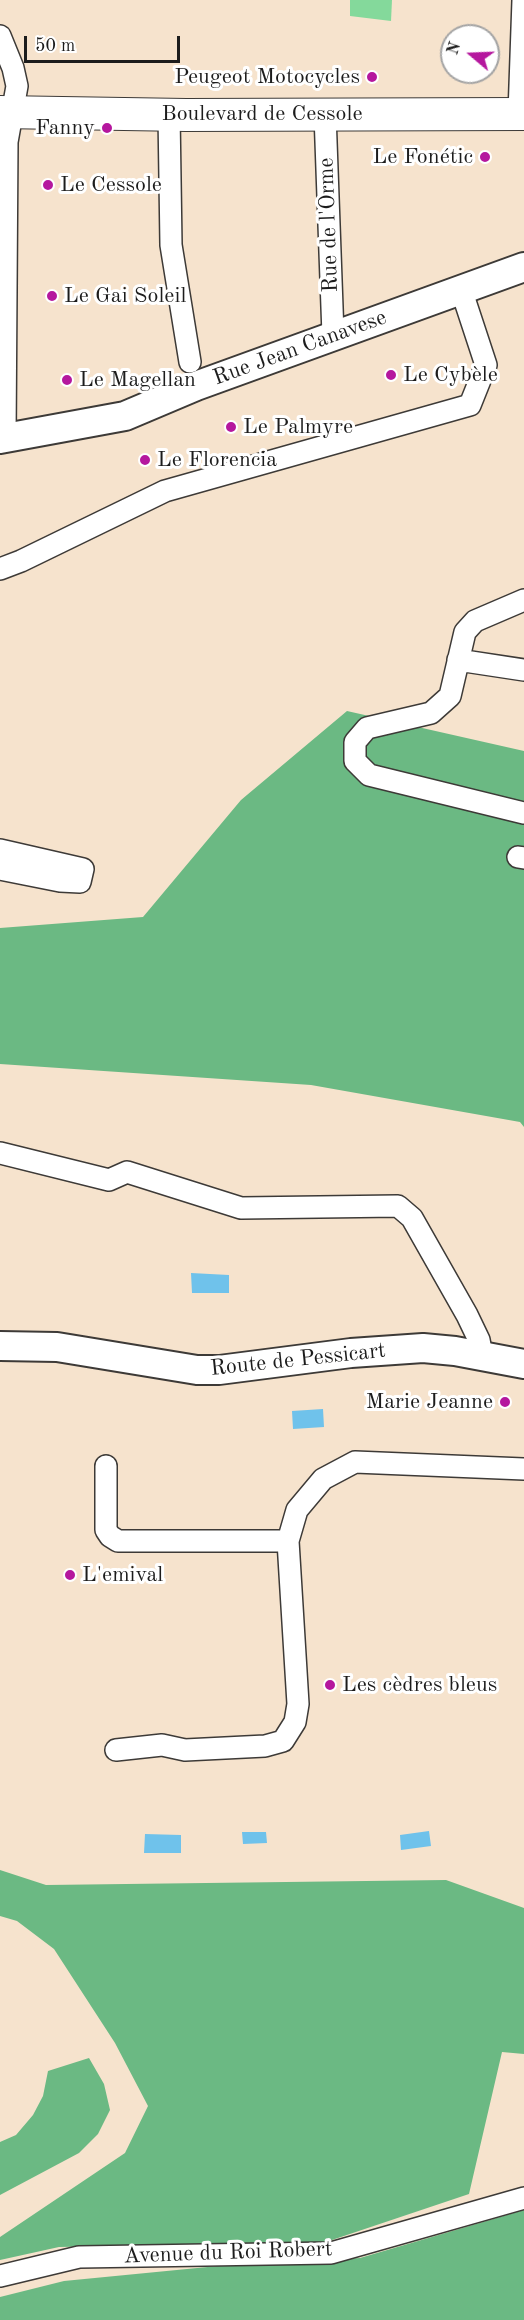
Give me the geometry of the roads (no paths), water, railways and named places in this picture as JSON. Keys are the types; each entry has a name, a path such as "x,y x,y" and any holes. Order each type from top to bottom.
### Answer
{"main road":[{"name":"Boulevard de Cessole","path":"6,112 521,114"}],"street":[{"path":"521,114 523,0"},
{"path":"0,36 13,68 17,86 6,112 2,439"},
{"path":"169,114 171,244 190,363"},
{"name":"Rue de l'Orme","path":"325,114 333,335"},
{"name":"Rue Jean Canavese","path":"2,439 125,416 196,386 524,267"},
{"path":"0,569 165,491 470,405 486,365 460,289"},
{"path":"524,600 475,621 465,632 450,696 431,713 367,728 355,742 354,761 369,775 524,813"},
{"path":"458,660 524,670"},
{"path":"0,850 83,869 80,882 60,881 0,869"},
{"path":"0,1153 109,1180 127,1172 241,1208 398,1206 412,1218 468,1315 479,1340 482,1356"},
{"name":"Route de Pessicart","path":"0,1346 57,1347 189,1368 219,1370 351,1353 423,1348 524,1364"},
{"path":"116,1750 162,1745 185,1750 265,1746 283,1741 295,1722 298,1704 288,1541 297,1510 323,1479 355,1462 524,1469"},
{"path":"106,1466 106,1530 118,1541 288,1541"},
{"name":"Avenue du Roi Robert","path":"0,2276 79,2257 331,2253 524,2198"}],"water":[{"path":"191,1273 229,1275 229,1293 192,1293"},
{"path":"323,1409 324,1427 293,1429 292,1411"},
{"path":"429,1831 431,1846 401,1850 400,1835"},
{"path":"242,1832 266,1832 267,1843 243,1844"},
{"path":"145,1834 181,1835 181,1853 144,1853"}],"place":[{"name":"Peugeot Motocycles","path":"372,77"},
{"name":"Fanny","path":"107,128"},
{"name":"Le Fonétic","path":"485,157"},
{"name":"Le Cessole","path":"48,185"},
{"name":"Le Gai Soleil","path":"52,296"},
{"name":"Le Cybèle","path":"391,375"},
{"name":"Le Magellan","path":"67,380"},
{"name":"Le Palmyre","path":"231,427"},
{"name":"Le Florencia","path":"145,460"},
{"name":"Marie Jeanne","path":"505,1402"},
{"name":"L'emival","path":"70,1575"},
{"name":"Les cèdres bleus","path":"330,1685"}]}
